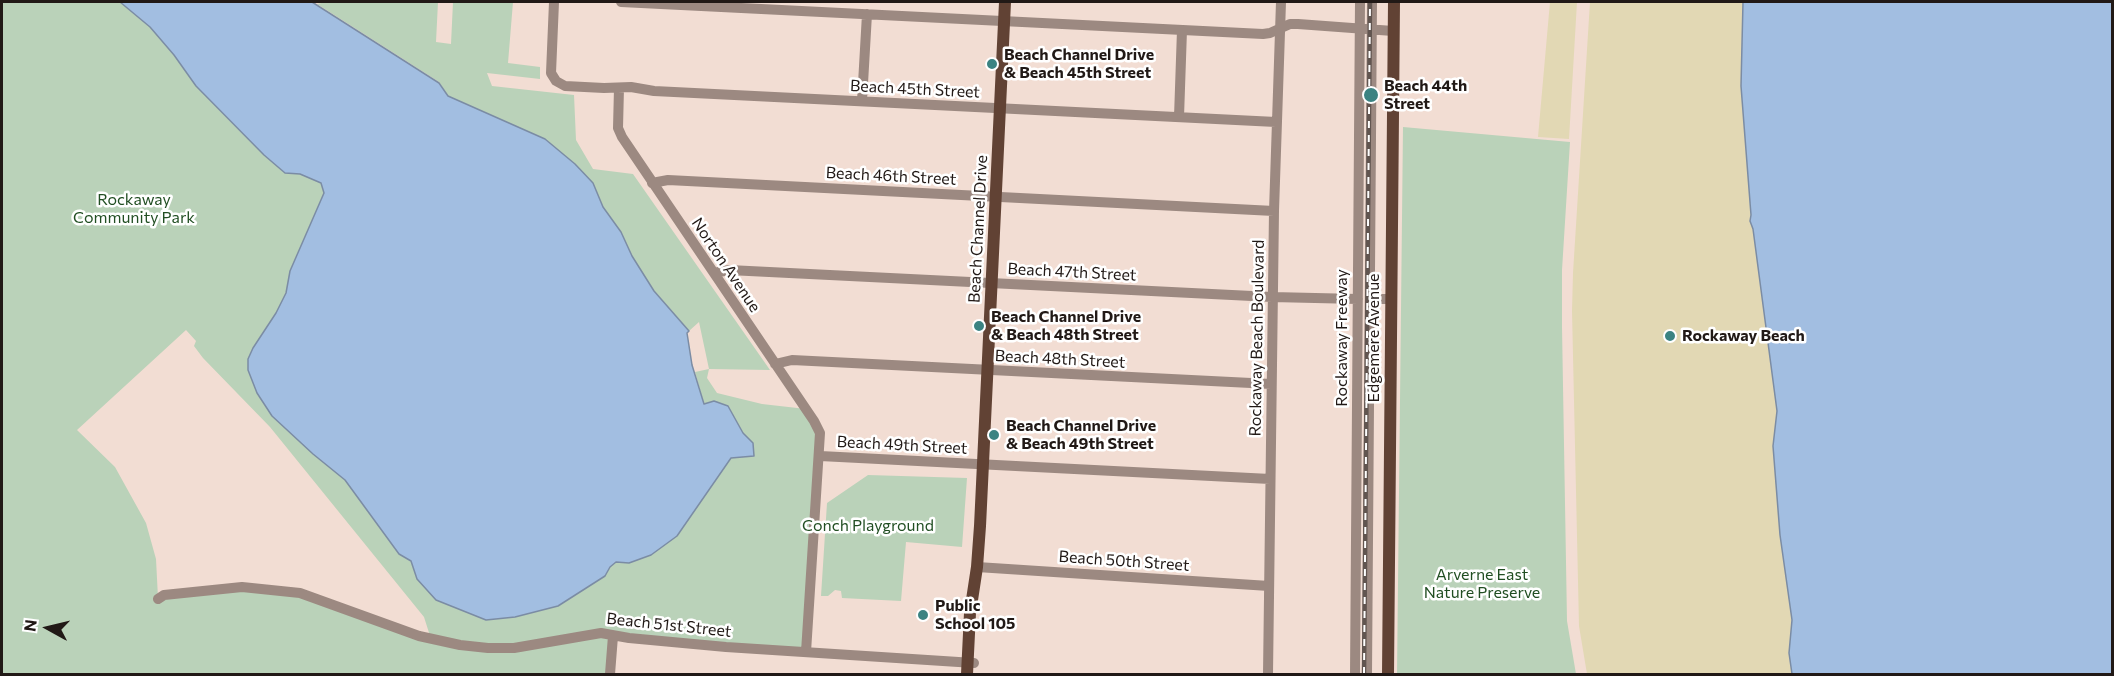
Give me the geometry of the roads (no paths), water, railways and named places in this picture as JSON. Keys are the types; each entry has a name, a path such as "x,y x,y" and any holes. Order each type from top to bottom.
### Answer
{"main road":[{"name":"Beach Channel Drive","path":"970,669 970,613 977,567 983,464 1005,2"},
{"name":"Edgemere Avenue","path":"1388,675 1394,2"}],"street":[{"name":"Beach 45th Street","path":"554,2 550,65 554,79 569,86 631,87 654,91 1276,122"},
{"path":"621,2 718,4 1263,34 1290,24 1393,31"},
{"name":"Rockaway Beach Boulevard","path":"1268,675 1272,297 1281,2"},
{"name":"Rockaway Freeway","path":"1360,2 1366,29 1370,299 1367,675"},
{"name":"Rockaway Freeway","path":"1355,675 1358,299 1366,29 1372,2"},
{"path":"862,101 867,14"},
{"path":"1179,117 1182,30"},
{"name":"Norton Avenue","path":"619,88 618,130 817,425 821,437 806,652"},
{"name":"Beach 46th Street","path":"652,183 668,180 1274,211"},
{"name":"Beach 47th Street","path":"714,273 729,270 1272,297 1358,299"},
{"path":"1370,299 1390,299"},
{"name":"Beach 48th Street","path":"775,364 792,360 1271,384"},
{"name":"Beach 49th Street","path":"820,456 1270,479"},
{"name":"Beach 50th Street","path":"977,567 1269,586"},
{"name":"Beach 51st Street","path":"158,599 164,595 242,586 300,593 419,636 460,645 488,648 514,648 597,633 970,669"},
{"path":"610,675 613,636"}],"water":[{"path":"120,2 312,2 439,83 448,96 545,139 575,164 593,183 603,207 621,232 632,256 654,291 689,331 687,333 692,365 704,404 714,401 728,406 743,433 753,443 754,456 731,458 677,536 651,555 629,563 616,562 605,576 558,606 515,617 486,620 436,600 417,579 411,561 399,554 345,480 272,416 257,393 248,370 248,359 253,348 286,293 290,271 324,193 321,183 300,174 285,173 264,155 196,86 150,27"},
{"path":"1743,2 2112,2 2112,674 1792,674 1789,653 1792,620 1780,535 1773,446 1777,411 1753,229 1750,221 1741,86"}],"railway":[{"path":"1364,674 1370,2"}],"place":[{"name":"Beach Channel Drive & Beach 45th Street","path":"992,64"},
{"name":"Beach 44th Street","path":"1371,95"},
{"name":"Beach Channel Drive & Beach 48th Street","path":"979,326"},
{"name":"Rockaway Beach","path":"1670,336"},
{"name":"Beach Channel Drive & Beach 49th Street","path":"994,435"},
{"name":"Public School 105","path":"923,615"}],"park label":[{"name":"Rockaway Community Park","path":"134,209"},
{"name":"Conch Playground","path":"868,526"},
{"name":"Arverne East Nature Preserve","path":"1482,584"}]}
